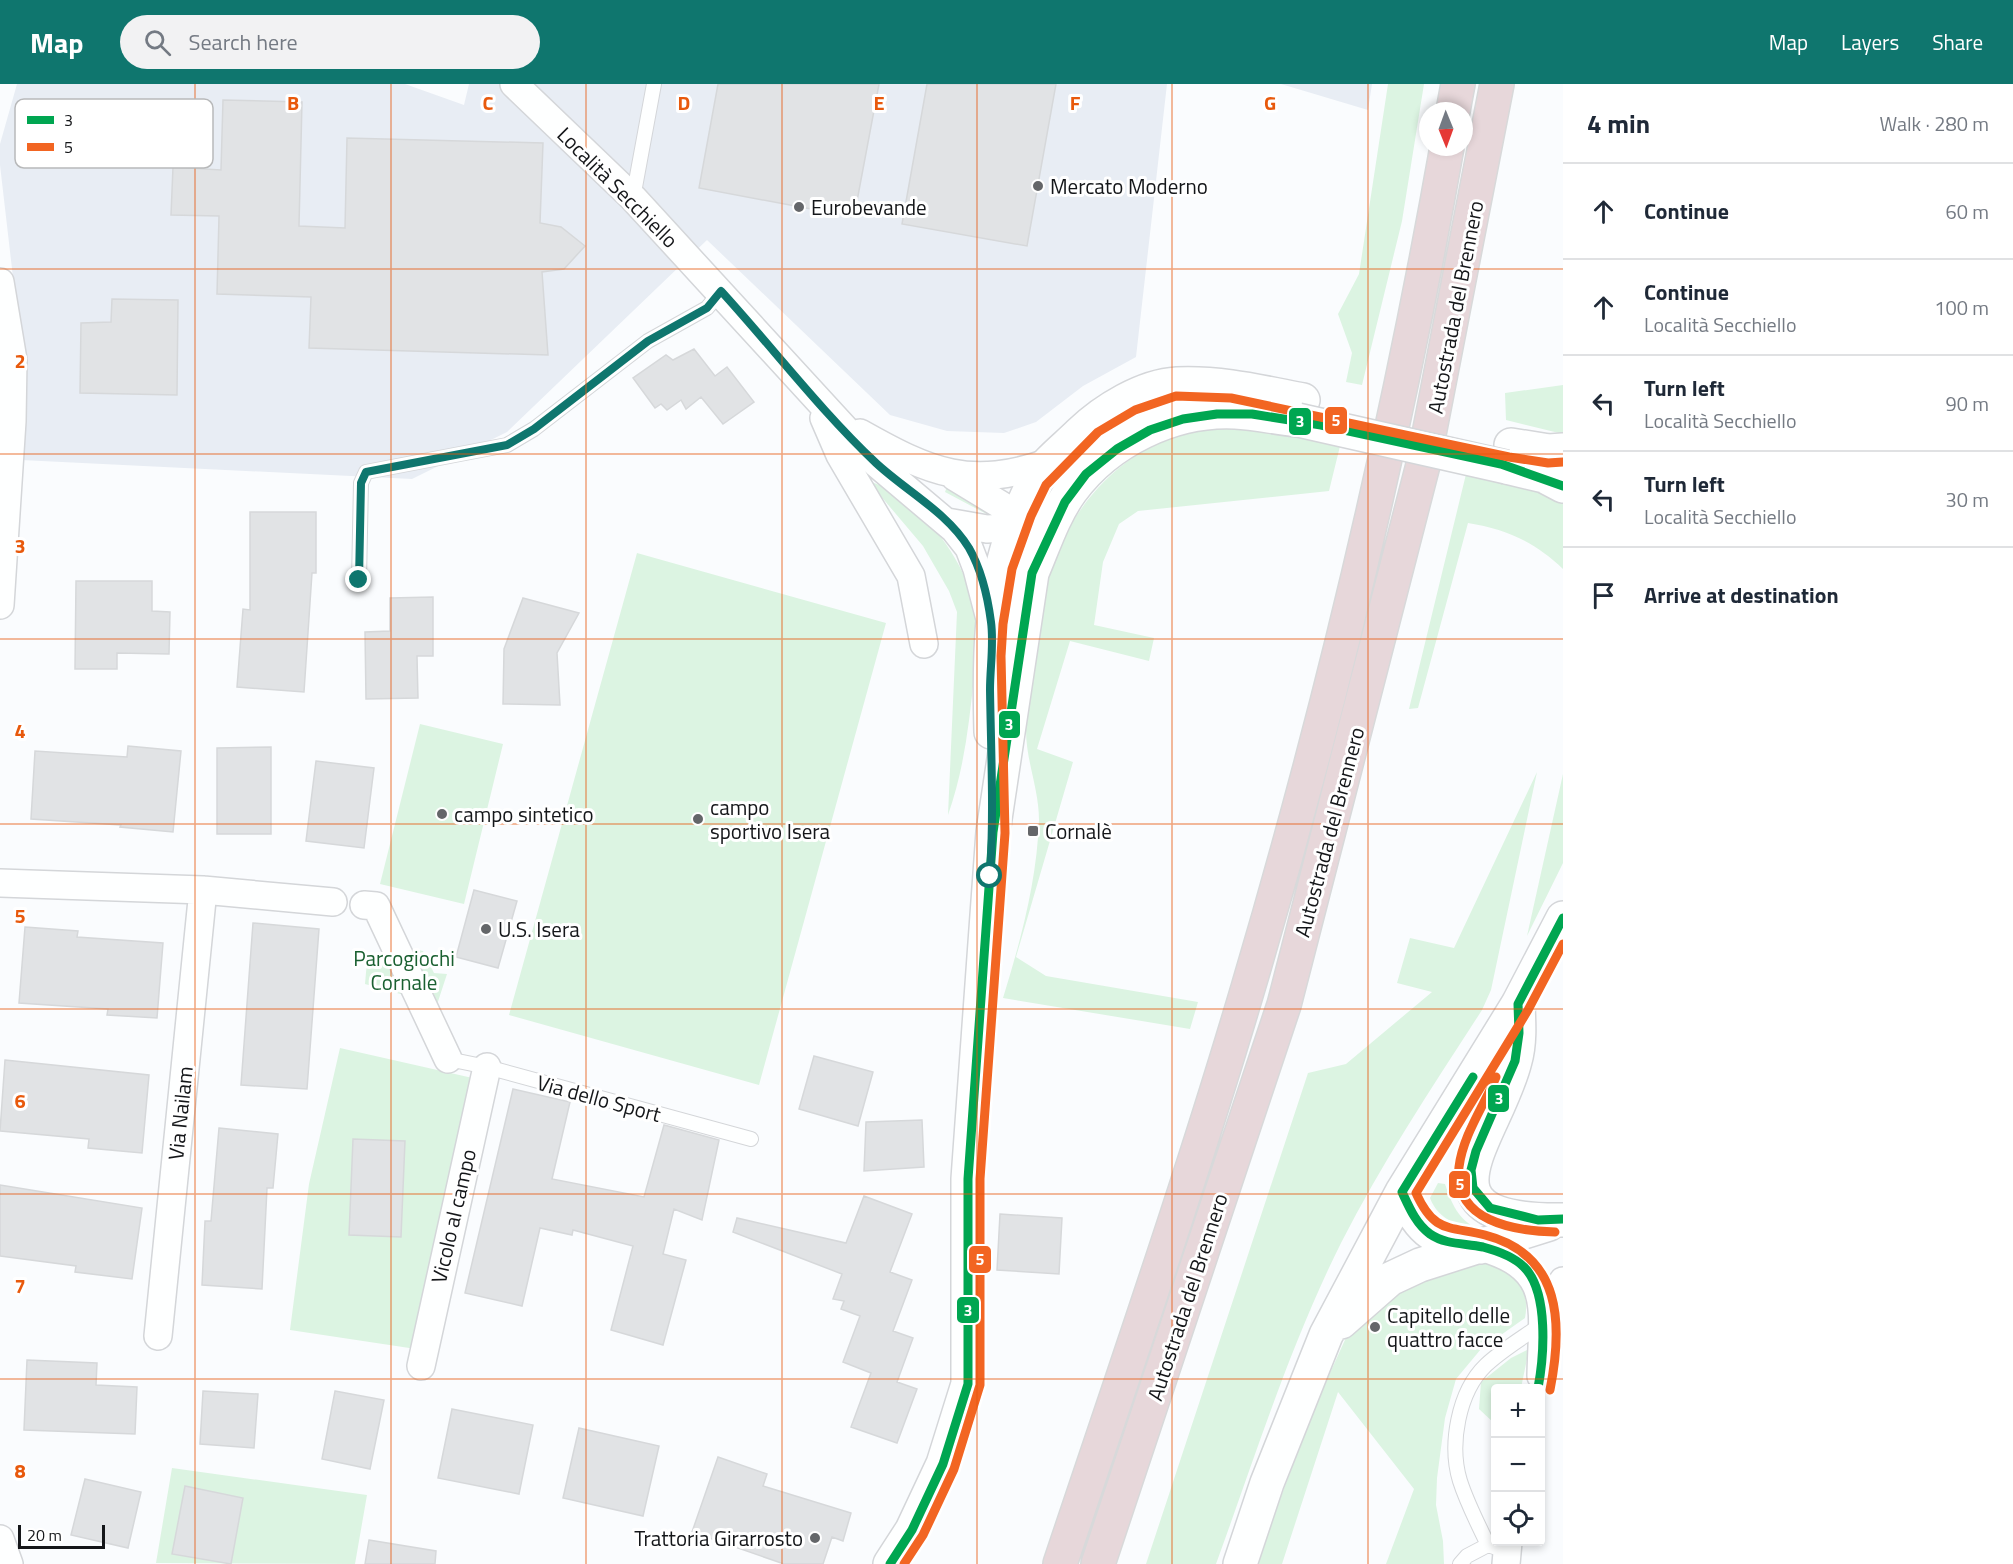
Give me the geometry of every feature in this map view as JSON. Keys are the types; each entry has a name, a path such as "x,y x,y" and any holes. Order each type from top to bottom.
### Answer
{"highway":[{"path":"1455,102 1458,84"},
{"name":"Autostrada del Brennero","path":"1098,1564 1284,1005 1424,465 1497,84"},
{"name":"Autostrada del Brennero","path":"1060,1564 1248,988 1324,712 1396,405 1445,156"}],"street":[{"name":"Località Secchiello","path":"514,84 633,198 721,291 818,403 877,464 946,522 969,549 982,585 991,623"},
{"path":"0,282 13,360 12,421 0,605"},
{"path":"993,832 989,656 991,623 1000,566 1036,478 1090,423 1108,412 1130,399 1174,384 1232,386 1301,410 1509,456 1563,486"},
{"name":"Località Secchiello","path":"818,403 841,423 884,448 949,473 1006,508 1028,546 1032,573"},
{"path":"818,403 840,455 911,576 924,644"},
{"path":"946,522 987,529 1006,528 1016,523 1035,519 1071,491 1089,471 1130,440 1144,431 1178,418 1234,412 1301,410"},
{"path":"1509,456 1563,450"},
{"name":"Località Secchiello","path":"949,473 1000,477 1050,462"},
{"path":"890,1564 912,1530 943,1464 968,1384 968,1179 993,832 1022,623 1032,573 1044,540 1071,491"},
{"path":"0,883 203,890 333,902"},
{"name":"Via Nailam","path":"158,1336 203,890"},
{"path":"364,905 376,906 448,1059"},
{"path":"1240,1564 1267,1483 1326,1335 1402,1192 1518,1004 1563,918"},
{"path":"1518,1004 1519,1033 1515,1061 1476,1151 1471,1170 1473,1188 1490,1208 1503,1213 1538,1220 1563,1221"},
{"name":"Vicolo al campo","path":"421,1366 487,1067"},
{"path":"1402,1192 1415,1219 1430,1234 1450,1243 1480,1247 1504,1254 1517,1261 1534,1277 1538,1287 1542,1324 1540,1382"},
{"path":"1326,1335 1390,1280 1420,1265 1563,1221"},
{"path":"1540,1382 1563,1281"},
{"path":"0,1539 9,1564"}],"lane":[{"path":"633,198 654,84"},
{"path":"359,580 361,483 366,472 507,445 534,429 648,341 707,308 721,291"},
{"name":"Via dello Sport","path":"448,1059 487,1067 751,1139"},
{"path":"1460,1564 1467,1556 1502,1550 1460,1479 1457,1446 1461,1415 1468,1388 1486,1365 1542,1324"}],"shaded area":[{"path":"17,84 405,84 464,105 469,84 1167,84 1136,357 1083,386 1036,422 1004,433 947,431 890,415 707,240 507,432 412,479 21,460 23,364 0,165 0,144"},
{"path":"1281,84 1372,84 1368,110"}],"green space":[{"path":"1388,84 1424,84 1421,102 1419,102 1419,115 1402,221 1362,385 1346,382 1352,353 1338,314 1359,274"},
{"path":"1563,385 1563,434 1506,420 1505,393"},
{"path":"1249,427 1341,442 1329,491 1138,511 1119,524 1103,562 1094,625 1154,638 1149,661 1070,641 1037,749 1073,762 1016,957 1046,976 1198,1002 1190,1029 1003,998 1022,932 1038,842 1037,797 1026,730 1027,707 1045,588 1059,547 1088,500 1128,461 1176,436 1204,430"},
{"path":"1467,470 1563,499 1563,569 1542,551 1519,538 1495,529 1468,523 1418,708 1409,709"},
{"path":"868,481 897,496 936,531 963,573 974,603 978,640 970,712 962,764 948,815 957,612 949,591 923,546"},
{"path":"948,484 997,506 992,517 945,492"},
{"name":"campo sportivo Isera","path":"637,553 886,623 759,1085 509,1015"},
{"name":"campo sintetico","path":"420,724 503,744 464,904 380,884"},
{"path":"1537,772 1491,990 1482,1010 1391,1154 1341,1243 1289,1361 1216,1564 1146,1564 1308,1073 1346,1064 1432,992 1397,983 1410,938 1454,948"},
{"path":"1563,774 1563,863 1527,936"},
{"name":"Parcogiochi Cornale","path":"394,945 423,951 434,973 447,974 430,1026 411,997 365,984 367,961"},
{"path":"340,1048 477,1079 416,1349 290,1330 309,1184"},
{"path":"1438,1183 1445,1184 1451,1201 1463,1218 1483,1233 1451,1222 1439,1212 1430,1198"},
{"path":"1476,1260 1507,1271 1521,1285 1525,1295 1525,1318 1481,1349 1456,1379 1445,1418 1437,1478 1436,1505 1443,1541 1444,1564 1386,1564 1414,1489 1338,1392 1282,1564 1255,1564 1320,1395 1349,1331 1398,1289"},
{"path":"1529,1349 1522,1384 1491,1384 1491,1420 1479,1409 1481,1382 1511,1358"},
{"path":"172,1468 367,1495 355,1564 156,1563"}],"building":[{"path":"718,84 879,84 854,217 699,188"},
{"path":"927,84 1056,84 1027,246 902,224"},
{"path":"223,100 302,102 299,226 345,228 347,138 543,143 540,223 561,227 585,246 564,269 542,272 548,355 309,348 311,297 217,294 219,216 171,215 173,168 221,170"},
{"path":"112,299 178,300 177,395 80,393 81,323 111,322"},
{"path":"694,349 715,376 727,367 754,402 723,424 701,397 686,409 681,400 667,410 661,404 655,408 633,378 666,355 673,360"},
{"path":"250,512 316,512 316,573 312,573 304,692 237,687 243,609 250,610"},
{"path":"76,581 152,581 152,611 170,612 169,654 117,653 117,669 75,669"},
{"path":"433,597 433,656 417,656 418,698 366,699 365,632 390,631 390,598"},
{"path":"523,598 579,613 557,653 560,705 503,704 504,649"},
{"path":"128,746 181,751 173,832 120,827 121,825 31,819 35,751 127,757"},
{"path":"271,747 271,834 217,834 217,748"},
{"path":"316,761 374,768 364,848 306,841"},
{"name":"U.S. Isera","path":"474,890 517,901 498,968 456,957"},
{"path":"253,923 319,929 307,1089 241,1085"},
{"path":"25,927 78,931 77,937 163,943 157,1018 107,1015 108,1009 19,1003"},
{"path":"814,1056 873,1072 858,1126 799,1109"},
{"path":"5,1060 149,1075 142,1153 88,1148 89,1139 0,1131"},
{"path":"513,1089 570,1102 552,1179 644,1197 664,1125 719,1140 702,1220 674,1209 663,1254 686,1260 663,1345 611,1330 633,1246 573,1230 572,1235 540,1228 522,1306 465,1293"},
{"path":"922,1120 924,1167 864,1171 866,1122"},
{"path":"219,1128 278,1134 273,1188 267,1188 262,1289 202,1285 205,1221 211,1221"},
{"path":"353,1139 405,1141 401,1237 349,1235"},
{"path":"0,1185 142,1208 132,1279 75,1272 76,1266 0,1256"},
{"path":"864,1196 912,1214 890,1272 912,1280 893,1331 913,1338 897,1382 917,1389 897,1443 851,1427 871,1373 843,1362 860,1316 841,1309 844,1301 833,1299 842,1274 733,1232 737,1218 846,1243"},
{"path":"1000,1214 1062,1218 1059,1274 997,1270"},
{"path":"27,1360 97,1363 96,1385 137,1387 135,1434 24,1430"},
{"path":"203,1391 258,1394 254,1448 200,1444"},
{"path":"335,1391 384,1400 370,1469 322,1459"},
{"path":"452,1409 533,1425 519,1494 438,1478"},
{"path":"579,1428 659,1446 643,1516 563,1498"},
{"path":"718,1457 767,1474 763,1486 851,1513 843,1541 832,1537 823,1564 784,1564 692,1532"},
{"path":"85,1479 141,1492 128,1548 71,1535"},
{"path":"185,1486 243,1498 231,1564 172,1554"},
{"path":"369,1540 436,1551 435,1564 365,1564"}],"transit line":[{"name":"5","path":"904,1564 923,1535 954,1469 980,1385 980,1179 1005,833 1001,656 1003,624 1012,569 1031,516 1046,485 1098,432 1135,410 1176,396 1231,398 1509,457 1548,463 1563,462"},
{"name":"3","path":"890,1564 912,1530 943,1464 968,1384 968,1179 993,832 1032,573 1065,502 1086,474 1117,449 1150,430 1183,419 1217,414 1252,414 1321,425 1501,464 1563,486"},
{"name":"3","path":"1563,918 1518,1004 1519,1033 1515,1061 1476,1151 1471,1170 1473,1188 1490,1208 1538,1220 1563,1219"},
{"name":"5","path":"1550,1390 1556,1341 1555,1317 1551,1295 1543,1275 1529,1258 1510,1245 1485,1235 1443,1226 1429,1215 1416,1193 1528,1010 1563,944"},
{"name":"3","path":"1402,1192 1473,1077"},
{"name":"5","path":"1496,1077 1461,1155 1460,1185 1466,1200 1476,1211 1489,1219 1522,1229 1555,1232"},
{"name":"3","path":"1402,1192 1417,1220 1436,1238 1494,1250 1520,1263 1532,1278 1538,1292 1543,1325 1539,1384"}],"place":[{"name":"Mercato Moderno","path":"1038,186"},
{"name":"Eurobevande","path":"799,207"},
{"name":"campo sintetico","path":"442,814"},
{"name":"campo sportivo Isera","path":"698,819"},
{"name":"Cornalè","path":"1033,831"},
{"name":"U.S. Isera","path":"486,929"},
{"name":"Capitello delle quattro facce","path":"1375,1327"},
{"name":"Trattoria Girarrosto","path":"815,1538"}],"route":[{"path":"359,580 361,483 366,472 507,445 534,429 589,384 648,341 707,308 721,291 765,339 818,403 877,464 922,499 954,530 969,549 985,594 991,623 989,656 993,832 990,876"}]}
